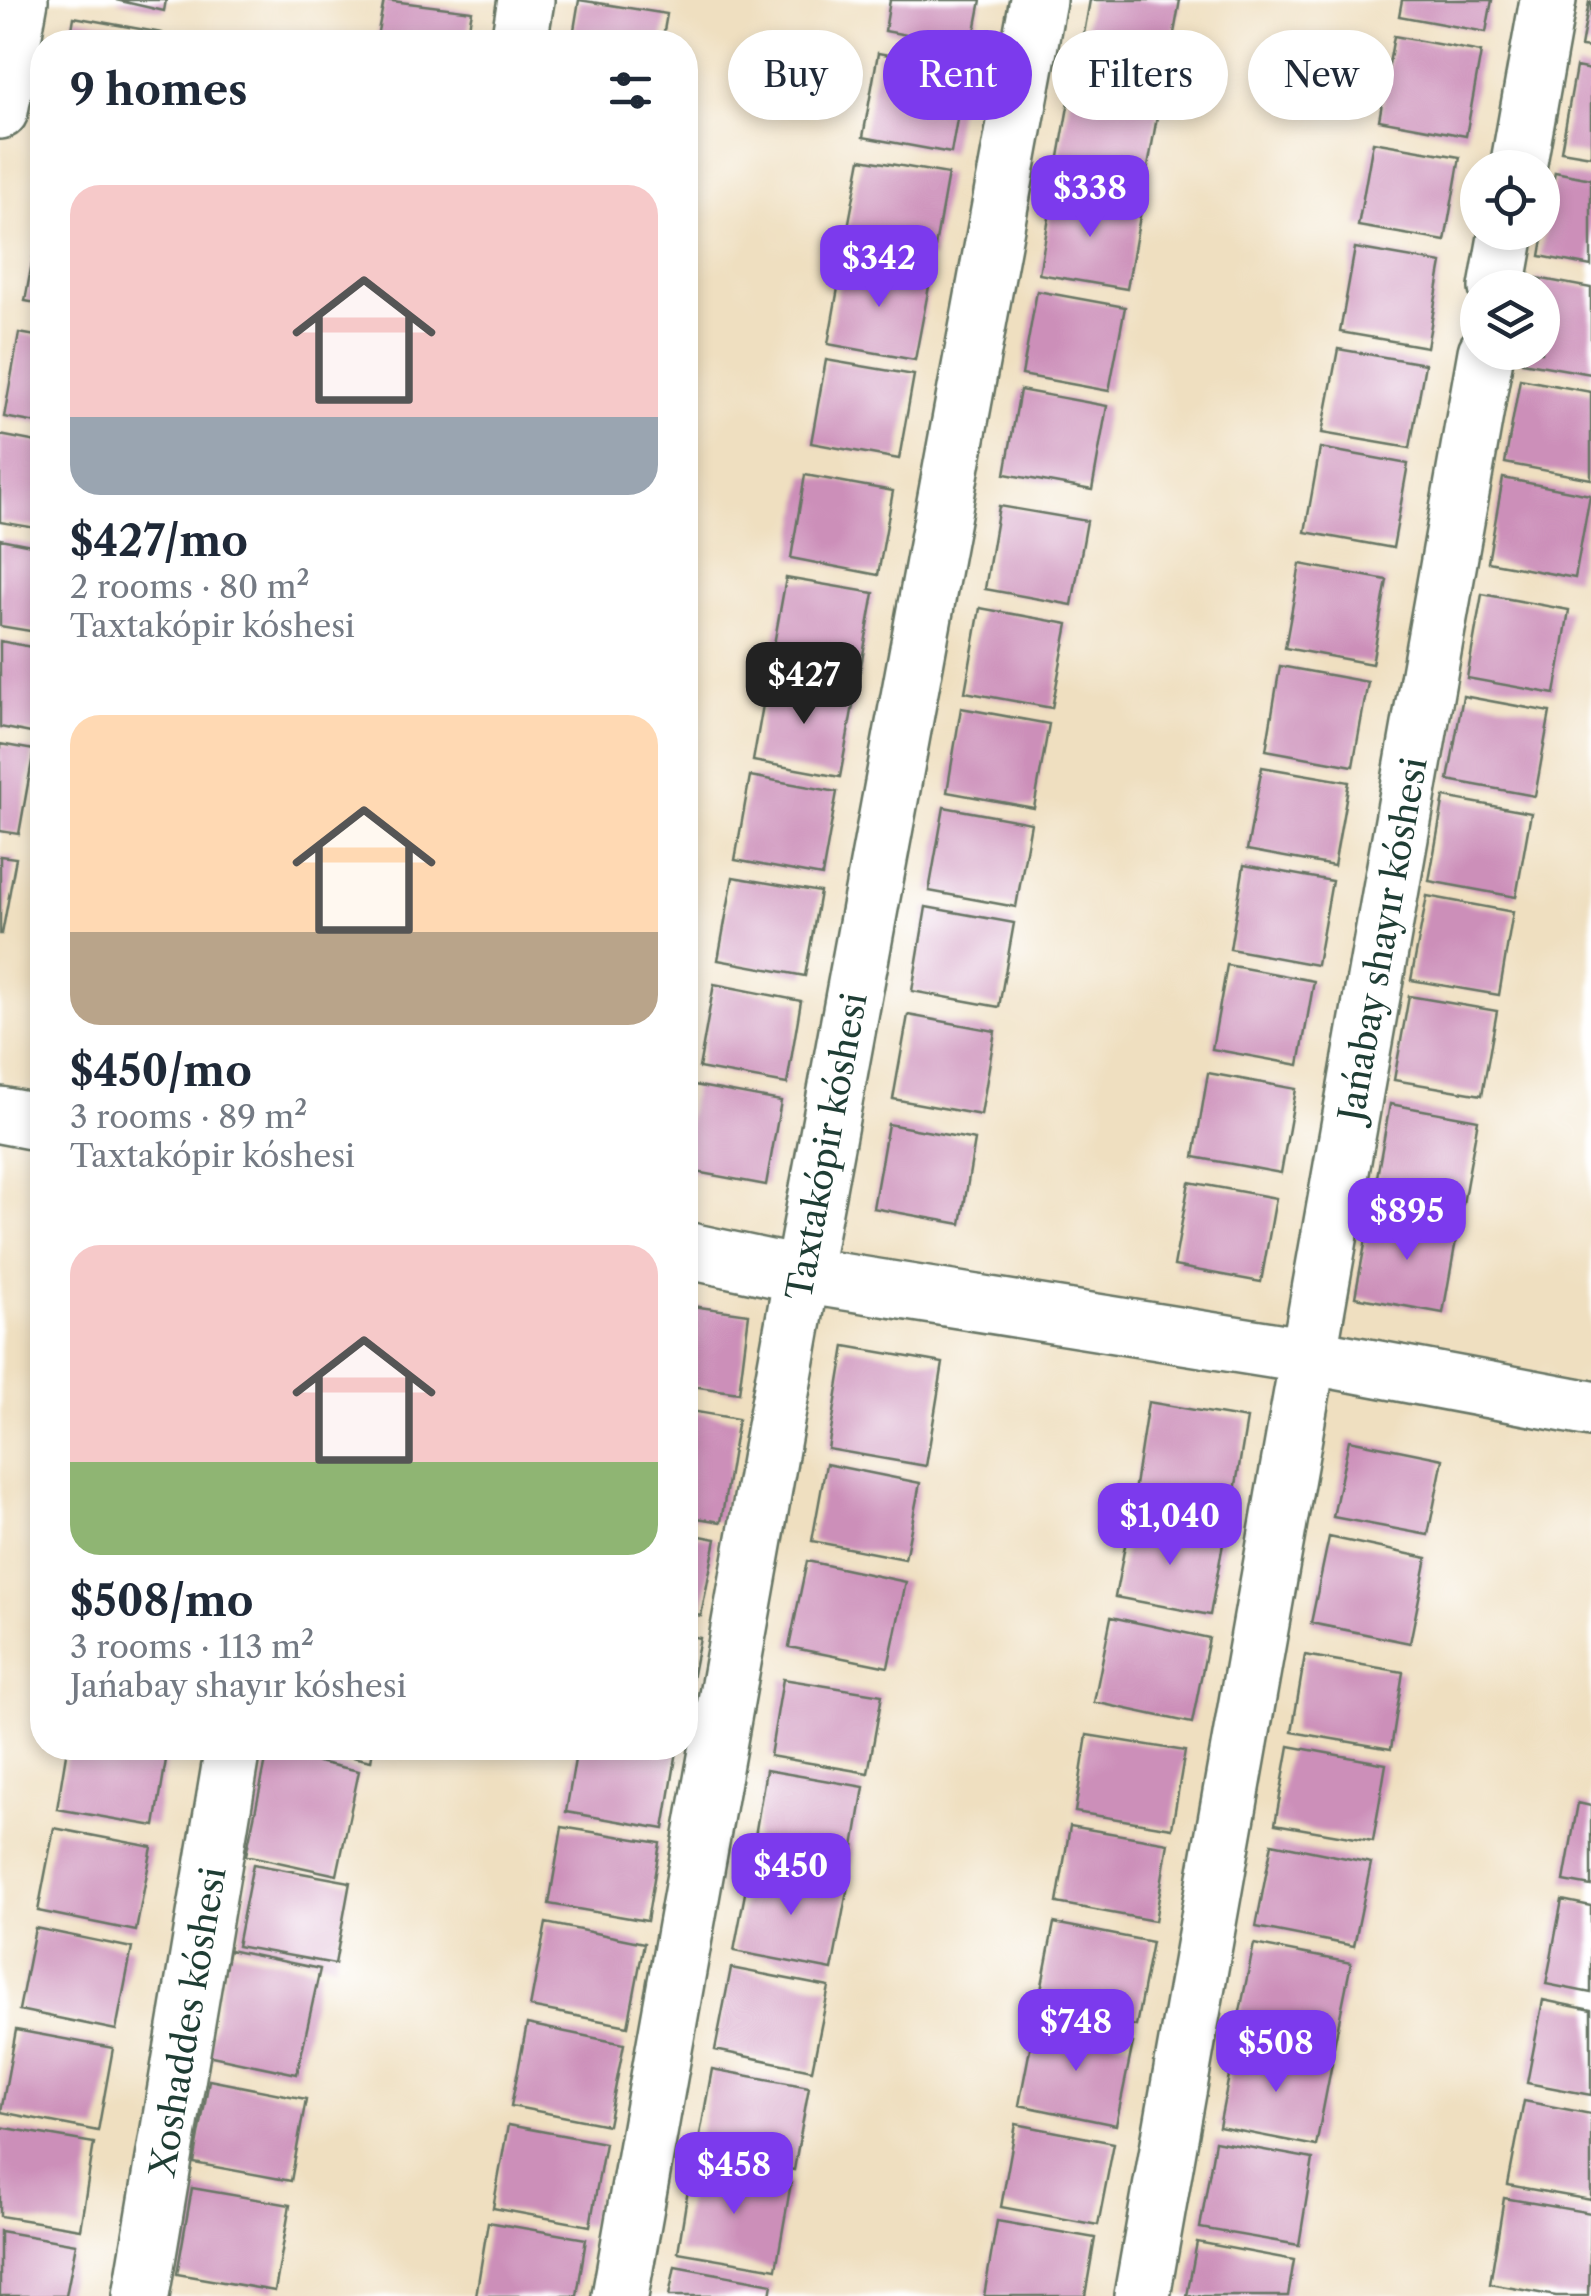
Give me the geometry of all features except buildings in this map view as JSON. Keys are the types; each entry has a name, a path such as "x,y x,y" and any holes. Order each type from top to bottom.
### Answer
{"street":[{"path":"0,111 20,0"},
{"path":"521,30 526,0"},
{"name":"Taxtakópir kóshesi","path":"620,2296 802,1274 1038,0"},
{"path":"1521,150 1548,0"},
{"name":"Jańabay shayır kóshesi","path":"1142,2296 1483,370"},
{"path":"0,1116 30,1121"},
{"path":"698,1253 802,1274 1309,1356 1591,1409"},
{"name":"Xoshaddes kóshesi","path":"141,2296 231,1760"}]}
